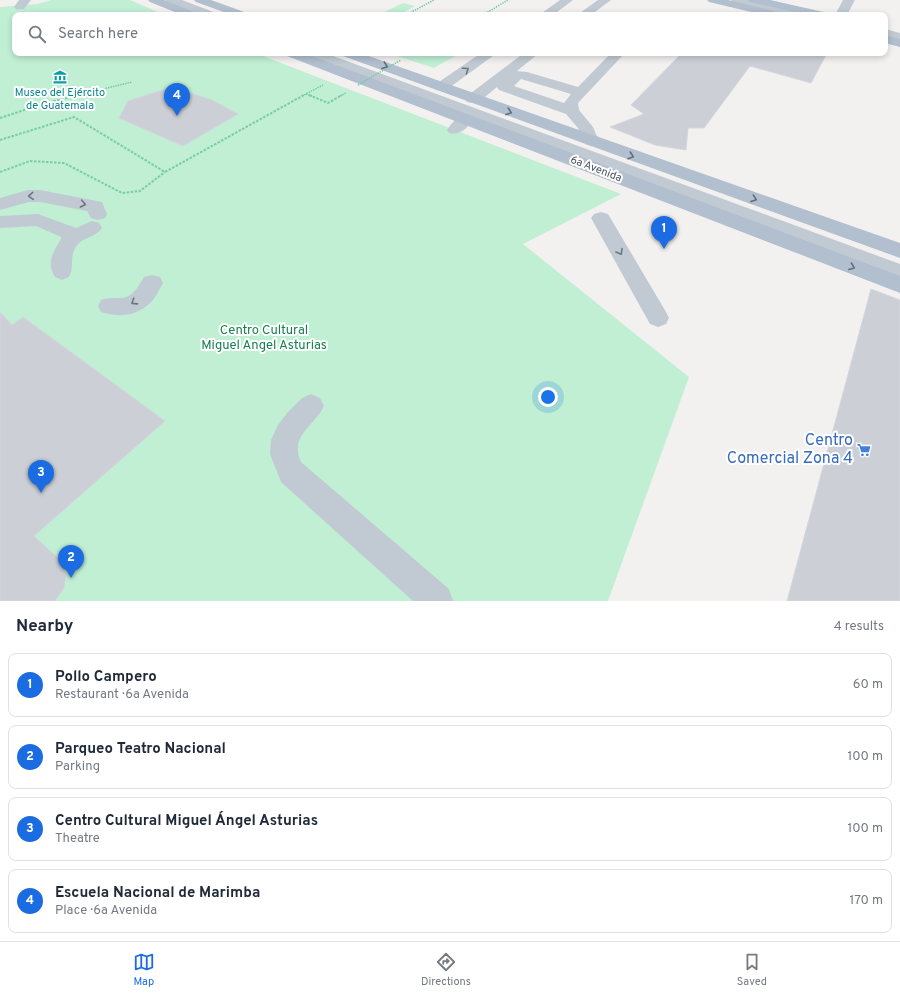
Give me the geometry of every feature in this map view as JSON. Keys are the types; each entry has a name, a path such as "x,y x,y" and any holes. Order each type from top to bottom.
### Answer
{"main road":[{"path":"154,0 185,12"},
{"path":"200,0 235,12"},
{"path":"713,0 780,7"},
{"path":"754,0 804,12"},
{"path":"888,29 900,32"},
{"path":"888,40 900,43"},
{"name":"6a Avenida","path":"299,56 460,124 900,285"},
{"name":"6a Avenida","path":"356,56 900,251"}],"street":[{"path":"171,0 204,12"},
{"path":"549,12 567,0"},
{"path":"588,12 605,0"},
{"path":"737,0 803,12"},
{"path":"801,0 815,4 817,8 815,12"},
{"path":"843,12 849,0"},
{"path":"888,34 900,37"},
{"path":"321,56 900,272"},
{"path":"441,87 486,56"},
{"path":"472,98 528,56"},
{"path":"571,111 571,102 615,56"},
{"path":"581,92 522,75 517,75 504,87 571,111 585,127 591,141"},
{"path":"0,204 28,196 40,196 95,206 95,221 71,239 60,259 59,266 62,272"},
{"path":"38,220 62,200"},
{"path":"601,218 658,318"},
{"path":"0,222 38,220 70,233 71,239"},
{"path":"109,306 126,307 144,296 152,283"},
{"path":"311,406 291,427 284,441 284,453 290,472 437,601"}],"path":[{"path":"412,12 434,0"},
{"path":"488,12 508,0"},
{"path":"358,85 401,60"},
{"path":"0,118 43,104 132,82"},
{"path":"0,172 30,161 64,163 122,193 140,191 165,172 328,82"},
{"path":"306,94 328,103 333,100"},
{"path":"0,140 74,117 165,172"}],"green space":[{"name":"Centro Cultural Miguel Angel Asturias","path":"52,0 130,0 158,12 12,12 12,56 263,56 621,194 523,244 689,377 608,601 0,601 0,7 37,4"},
{"path":"403,3 415,6 404,12 384,12"},
{"path":"397,56 455,56 434,68"}],"building":[{"path":"679,56 825,56 811,83 750,66 704,128 688,128 686,150 655,145 610,127 644,114 631,105"},
{"path":"172,87 212,100 238,114 183,146 119,118 128,101"},
{"name":"Centro Comercial Zona 4","path":"871,289 900,300 900,601 787,601"},
{"path":"0,312 12,325 23,317 165,421 34,536 58,558 66,575 64,588 55,601 0,601"}],"place":[{"name":"Museo del Ejército de Guatemala","path":"60,77"},
{"name":"Escuela Nacional de Marimba","path":"177,116"},
{"name":"Pollo Campero","path":"664,249"},
{"name":"Centro Comercial Zona 4","path":"864,450"},
{"name":"Centro Cultural Miguel Ángel Asturias","path":"41,493"},
{"name":"Parqueo Teatro Nacional","path":"71,578"}]}
